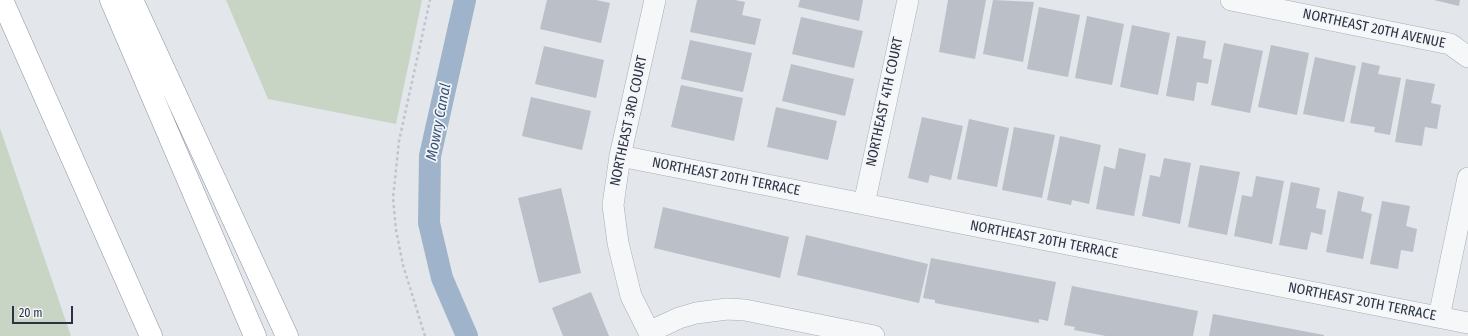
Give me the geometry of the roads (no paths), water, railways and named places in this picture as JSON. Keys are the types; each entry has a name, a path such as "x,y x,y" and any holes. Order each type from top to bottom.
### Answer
{"highway":[{"path":"2,0 151,336"},
{"path":"112,0 255,336"},
{"path":"132,0 287,336"}],"street":[{"name":"NORTHEAST 3RD COURT","path":"650,334 631,296 618,243 612,205 620,156 655,0"},
{"name":"NORTHEAST 4TH COURT","path":"864,204 908,0"},
{"name":"NORTHEAST 20TH AVENUE","path":"1231,0 1450,44 1468,57"},
{"name":"NORTHEAST 20TH TERRACE","path":"620,156 1468,323"},
{"path":"1439,317 1468,178"},
{"path":"650,334 690,315 727,309 745,310 874,336"}],"waterway":[{"name":"Mowry Canal","path":"465,0 430,156 429,223 442,278 467,336"}]}
